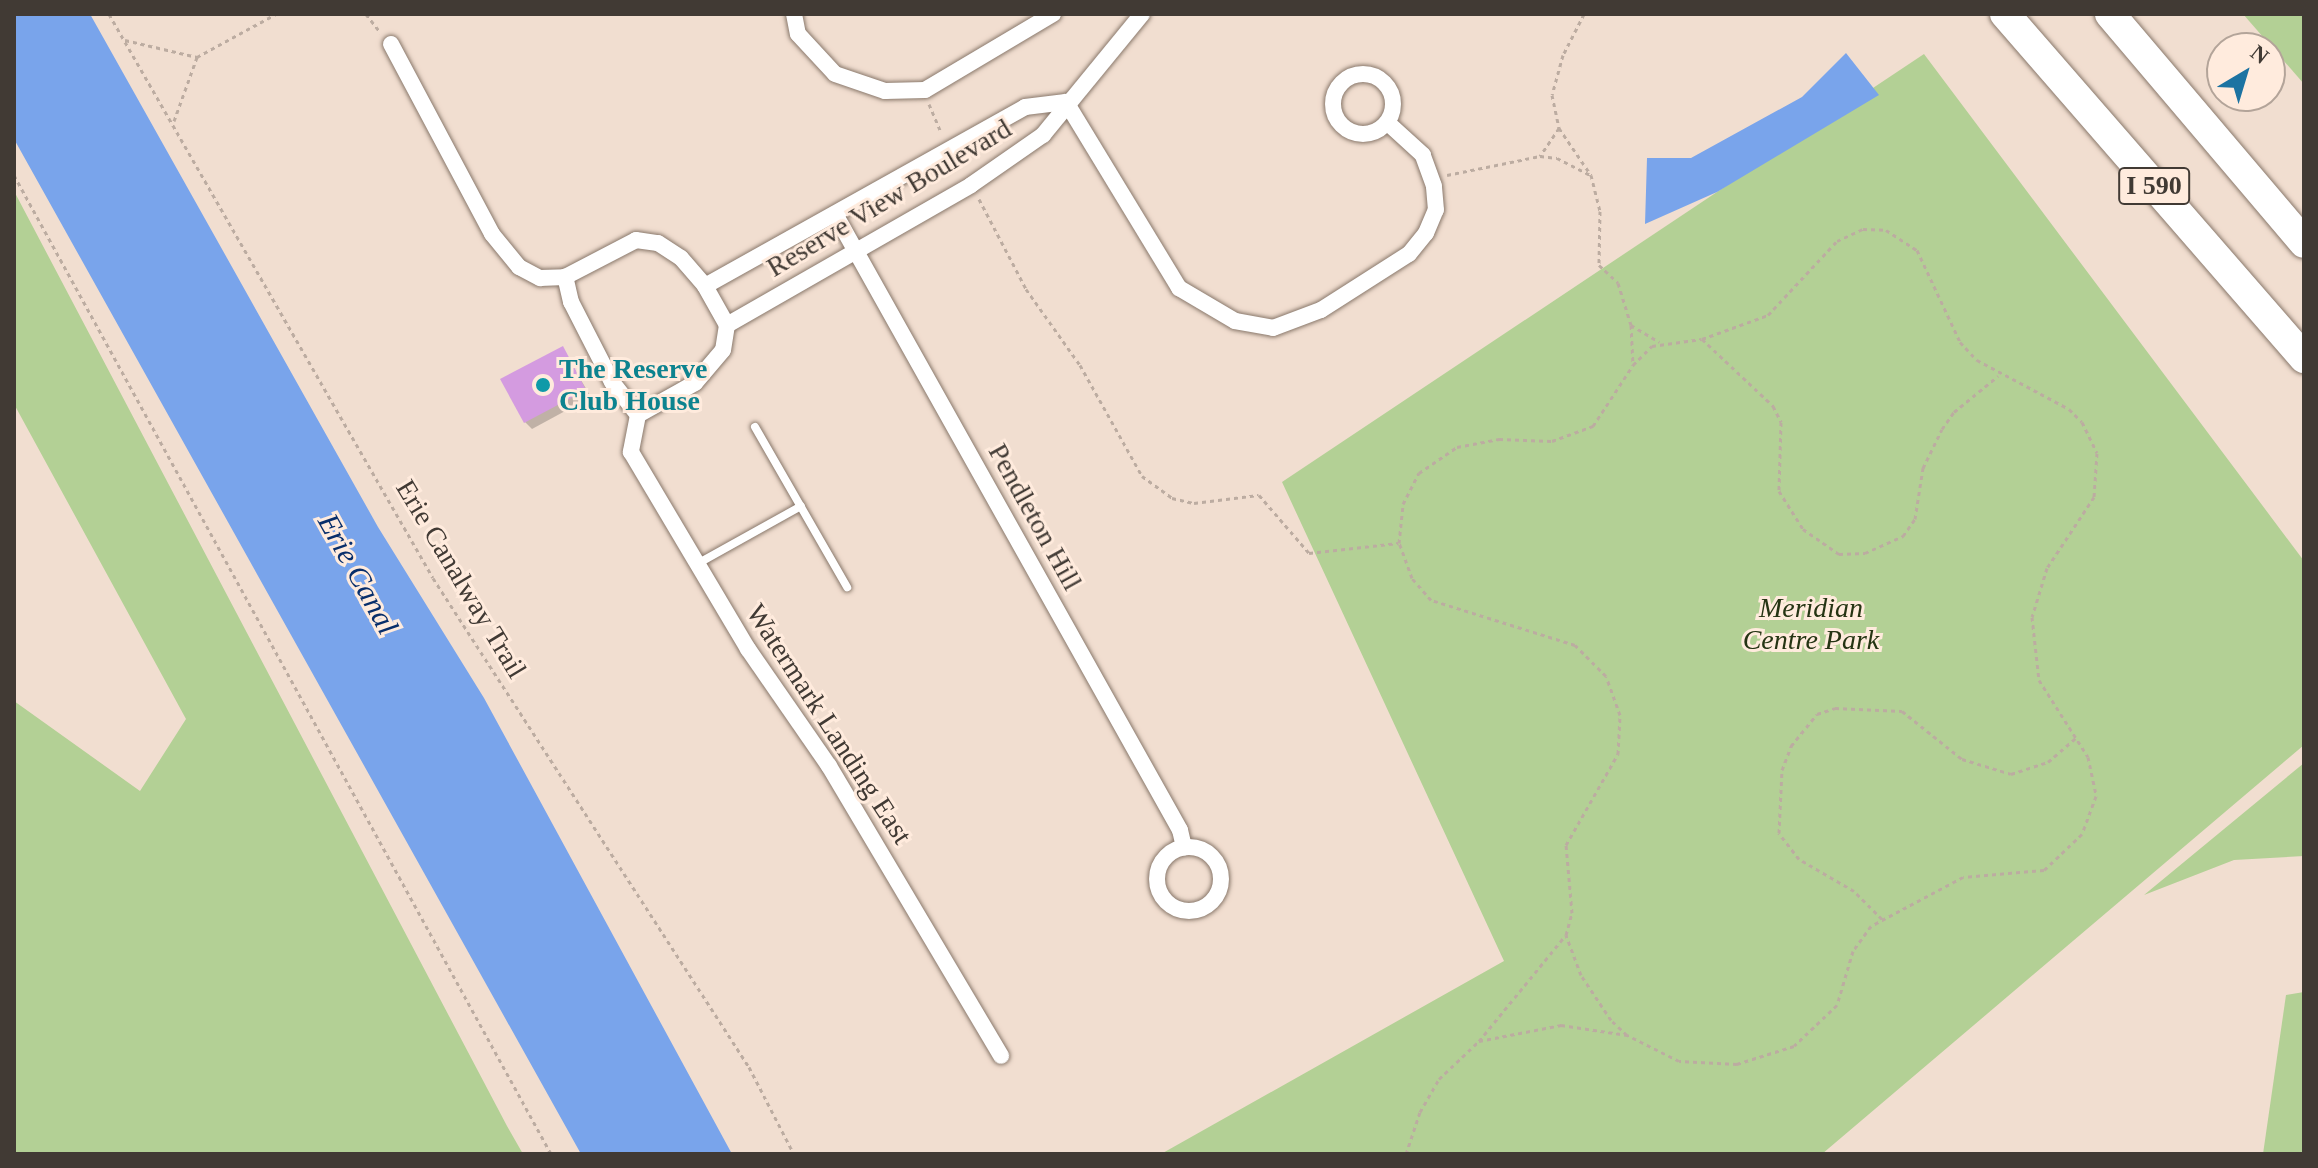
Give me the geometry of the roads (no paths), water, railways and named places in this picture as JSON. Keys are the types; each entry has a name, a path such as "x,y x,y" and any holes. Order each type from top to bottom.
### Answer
{"highway":[{"name":"I 590","path":"2005,14 2304,358"},
{"name":"I 590","path":"2110,14 2304,243"}],"street":[{"path":"794,14 798,34 835,74 885,91 925,90 1053,14"},
{"name":"Reserve View Boulevard","path":"727,325 971,185 1043,135 1066,102 1105,63 1142,14"},
{"path":"391,44 492,234 519,267 540,278 565,277 636,240 658,243 681,258 705,286 727,325 723,350 695,383 638,415 612,382 571,302 565,277"},
{"path":"1066,102 1179,288 1235,321 1273,328 1321,310 1409,254 1426,233 1436,210 1431,178 1423,155 1388,123"},
{"name":"Reserve View Boulevard","path":"705,286 1025,107 1066,102"},
{"name":"Pendleton Hill","path":"835,214 1180,830 1184,848"},
{"name":"Watermark Landing East","path":"638,415 631,452 748,649 829,766 1001,1056"}],"lane":[{"path":"755,427 847,587"},
{"path":"697,564 801,506"}],"water":[{"name":"Erie Canal","path":"14,14 90,14 378,527 484,698 732,1154 581,1154 14,139"},
{"path":"1846,53 1879,95 1717,192 1645,224 1647,158 1691,158 1802,97"}],"place":[{"name":"The Reserve Club House","path":"543,385"}],"park label":[{"name":"Meridian Centre Park","path":"1811,624"}]}
